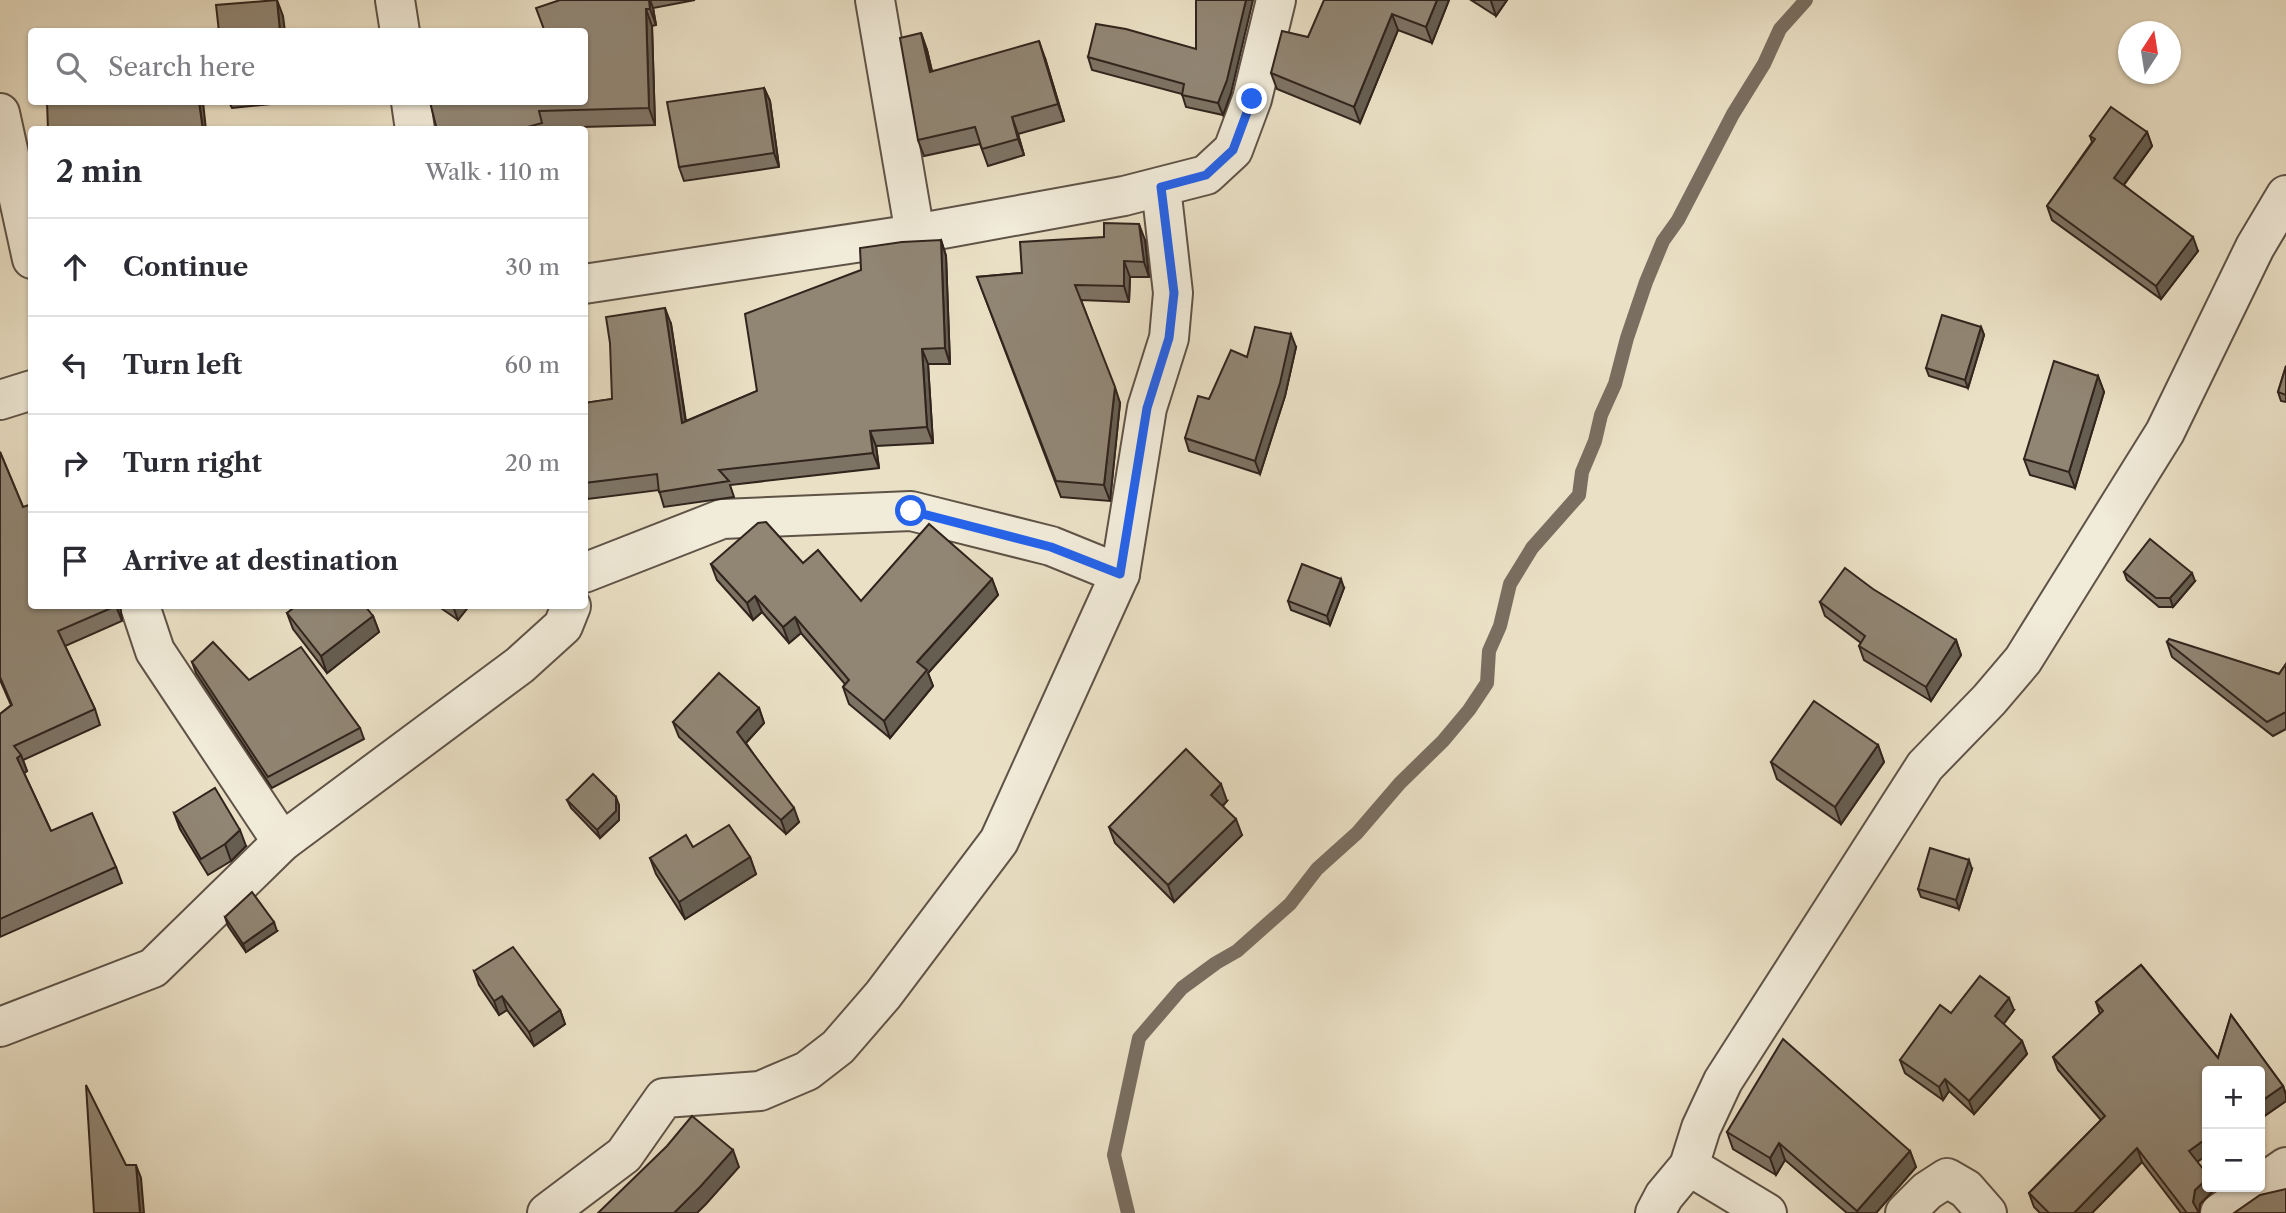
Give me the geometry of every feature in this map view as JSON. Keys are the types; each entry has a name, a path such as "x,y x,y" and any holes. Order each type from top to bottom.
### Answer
{"street":[{"path":"395,0 399,28"},
{"path":"875,0 915,234"},
{"path":"588,283 915,234 1161,187 1206,175 1233,150 1252,99 1276,0"},
{"path":"411,105 414,126"},
{"path":"0,113 28,241"},
{"path":"547,1213 624,1156 664,1098 760,1091 807,1072 838,1047 883,995 999,841 1120,574 1147,408 1169,338 1174,293 1161,187"},
{"path":"1655,1213 1664,1196 1689,1166 1701,1128 1723,1081 1925,766 1989,700 2023,660 2165,432 2255,247 2286,195"},
{"path":"0,400 28,391"},
{"path":"588,571 722,519 911,511 1051,547 1120,574"},
{"path":"140,609 155,651 282,842"},
{"path":"0,1027 153,968 282,842 520,665 563,626 570,609"},
{"path":"1689,1166 1767,1213"},
{"path":"2265,1182 2286,1167"},
{"path":"1905,1213 1927,1191 1947,1178 1966,1189 1987,1213"},
{"path":"2220,1213 2250,1192"}],"building":[{"path":"277,0 280,28 219,28 216,5"},
{"path":"560,0 649,0 650,9 646,9 649,108 539,111 542,123 531,126 436,126 431,105 588,105 588,28 544,28 536,8"},
{"path":"1196,0 1246,0 1227,80 1218,103 1182,95 1184,84 1088,57 1096,24 1126,29 1196,49"},
{"path":"1324,0 1437,0 1426,27 1392,14 1354,107 1271,73 1282,31 1308,37"},
{"path":"921,33 930,72 1039,41 1058,104 1012,117 1018,139 982,149 975,127 918,140 900,38"},
{"path":"764,88 774,153 679,167 667,102"},
{"path":"47,105 199,105 202,126 48,126"},
{"path":"2111,107 2147,132 2114,178 2193,237 2156,286 2047,206 2095,139 2090,136"},
{"path":"1104,223 1139,224 1144,262 1124,261 1124,286 1075,285 1115,387 1104,485 1056,481 977,277 1022,273 1020,242 1104,237"},
{"path":"941,240 945,348 922,349 927,427 870,431 873,453 719,470 729,481 659,492 657,474 588,483 588,402 612,399 606,317 665,308 682,423 757,391 745,314 861,270 860,248"},
{"path":"1942,315 1981,327 1965,380 1926,368"},
{"path":"1255,327 1291,334 1280,383 1255,461 1185,438 1198,396 1209,399 1231,350 1247,357"},
{"path":"2054,361 2098,376 2069,472 2024,459"},
{"path":"2286,366 2286,395 2278,392"},
{"path":"0,452 23,507 28,505 28,609 109,609 58,631 95,709 14,746 21,755 17,758 51,831 92,813 116,867 0,919 0,714 12,705 0,677"},
{"path":"766,522 803,563 818,550 861,601 929,524 992,579 917,662 927,670 884,721 843,687 849,680 795,617 783,627 755,596 747,603 711,564 758,523"},
{"path":"2150,539 2192,573 2170,598 2156,598 2124,572"},
{"path":"1302,564 1341,579 1327,616 1288,601"},
{"path":"1845,568 1873,589 1956,640 1926,687 1859,646 1865,636 1820,602"},
{"path":"292,609 367,609 373,616 321,656 287,613"},
{"path":"2169,639 2279,674 2286,664 2286,712 2267,722 2167,642"},
{"path":"213,642 249,680 301,647 360,728 268,777 192,662"},
{"path":"719,673 759,708 737,732 794,808 781,820 673,722"},
{"path":"1814,701 1878,745 1835,807 1771,762"},
{"path":"1186,749 1221,784 1211,795 1236,819 1168,885 1109,827"},
{"path":"593,774 616,797 616,811 597,830 567,800"},
{"path":"215,788 240,830 225,844 201,859 174,813"},
{"path":"729,825 750,857 679,902 650,858 686,835 693,847"},
{"path":"1930,848 1969,860 1956,900 1918,889"},
{"path":"252,892 274,922 243,944 225,917"},
{"path":"513,947 560,1010 529,1032 502,996 494,1001 474,971"},
{"path":"2141,965 2218,1058 2231,1015 2283,1086 2265,1099 2265,1066 2202,1066 2202,1142 2189,1151 2202,1168 2202,1184 2195,1190 2193,1202 2199,1213 2187,1213 2137,1148 2074,1213 2049,1213 2029,1193 2105,1116 2053,1057 2103,1011 2096,1002"},
{"path":"1980,976 2009,998 1995,1016 2022,1041 1969,1101 1945,1079 1939,1087 1900,1060 1940,1005 1951,1013"},
{"path":"1783,1039 1910,1151 1857,1211 1779,1143 1770,1158 1727,1132"},
{"path":"86,1085 126,1165 136,1165 140,1213 94,1213"},
{"path":"692,1116 733,1150 700,1187 674,1213 598,1213 667,1146"},
{"path":"2286,1189 2286,1213 2234,1213 2260,1195"}],"waterway":[{"path":"1128,1213 1114,1155 1139,1038 1182,988 1237,951 1290,904 1317,869 1357,833 1400,783 1443,741 1487,683 1489,651 1500,626 1510,584 1532,548 1579,495 1582,472 1595,441 1601,415 1615,384 1646,282 1663,241 1678,220 1733,114 1764,64 1780,29 1806,0"}],"route":[{"path":"911,511 1051,547 1120,574 1147,408 1169,338 1174,293 1161,187 1206,175 1233,150 1252,99"}]}
